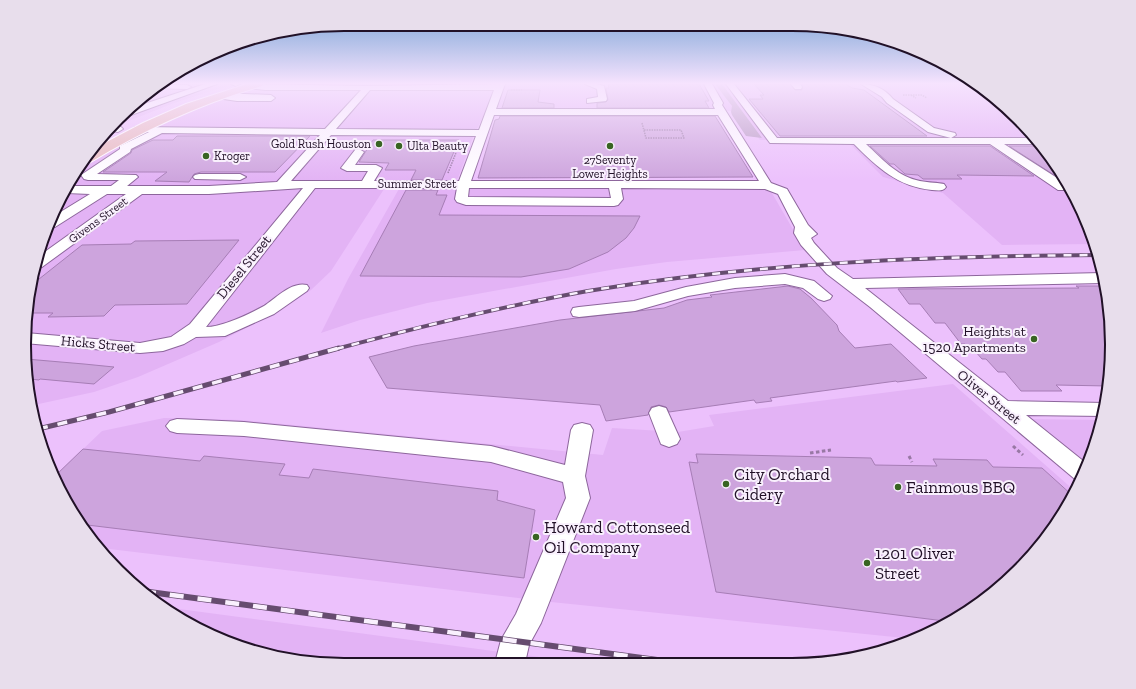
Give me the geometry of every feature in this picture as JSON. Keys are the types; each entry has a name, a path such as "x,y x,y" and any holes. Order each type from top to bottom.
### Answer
{"main road":[{"path":"118,128 146,116"},
{"path":"96,155 142,133 171,116"},
{"path":"116,130 142,133"}],"street":[{"path":"198,177 285,181 343,116"},
{"path":"488,116 464,184 461,198 466,201 614,202 617,199 614,184"},
{"path":"724,116 767,185"},
{"path":"755,116 774,141"},
{"path":"911,116 931,130 954,135 962,141"},
{"path":"57,220 132,177 88,177 87,175 126,150 124,148 142,133 160,131 482,133"},
{"path":"740,141 1029,141"},
{"path":"857,141 894,176 917,184 940,186"},
{"path":"992,141 1060,183"},
{"path":"360,152 347,168 376,168 366,184"},
{"path":"373,172 388,173"},
{"path":"403,173 433,173"},
{"path":"128,180 153,180"},
{"name":"Summer Street","path":"72,190 209,190 285,181 312,184 464,184 588,181 614,184 767,185"},
{"name":"Diesel Street","path":"171,343 192,332 312,184"},
{"name":"Oliver Street","path":"767,185 783,192 802,228 809,233 816,245 853,284 1079,470"},
{"name":"Givens Street","path":"43,260 139,190"},
{"path":"853,284 1098,278"},
{"path":"579,312 636,306 686,292 735,283 785,279 797,280 808,284 824,296"},
{"path":"192,332 219,332 268,310 301,288"},
{"name":"Hicks Street","path":"31,339 140,348 157,347 171,343"},
{"path":"1003,408 1098,409"},
{"path":"660,413 670,439"},
{"path":"177,426 244,429 491,454 574,476"},
{"path":"513,652 527,623 578,498 574,476 582,430"}],"path":[{"path":"640,117 646,138 684,138 681,130 644,130"},
{"path":"445,179 462,139"},
{"path":"1012,446 1023,455"},
{"path":"810,453 831,450"},
{"path":"909,456 912,462"}],"shaded area":[{"path":"130,116 141,116 123,123"},
{"path":"174,116 483,116 474,135 458,178 452,181 302,180 205,186 75,185 92,159 130,137"},
{"path":"733,116 746,116 762,138 746,136"},
{"path":"743,116 1006,116 1029,140 760,140"},
{"path":"849,143 1031,143 1052,170 1063,188 1073,206 1088,244 1002,245 943,193 883,177"},
{"path":"386,186 331,271 311,290 275,313 219,342 138,377 94,392 37,404 31,344 37,283 48,244 63,206 69,195 194,195 289,188"},
{"path":"400,187 769,188 805,250 667,262 616,269 427,303 360,320 321,333 348,279"},
{"path":"953,384 1071,487 1052,519 1040,535 1013,566 998,580 966,605 948,616 930,626 901,638 551,602 107,549 84,519 59,473 102,431 164,418 241,420 603,455 612,428 678,432 714,426 709,415"},
{"path":"1027,419 1096,420 1082,462"},
{"path":"176,609 546,658 344,658 304,655 283,652 244,641 206,626"}],"building":[{"name":"27Seventy Lower Heights","path":"500,116 715,116 753,177 478,178 495,120 499,119"},
{"path":"763,116 900,116 927,136 780,136"},
{"name":"Kroger","path":"177,136 310,136 275,172 201,172 194,174 189,182 155,181 167,172 103,172 131,153 132,150 153,140 173,140"},
{"path":"373,140 459,140 442,180 411,180 416,170 385,170 389,163 359,162"},
{"path":"870,146 990,146 1034,176 957,175 962,179 923,179 918,175 905,174 894,164 890,164"},
{"path":"1009,146 1034,146 1056,176"},
{"path":"406,190 438,190 436,195 447,195 439,215 640,216 634,228 626,238 608,252 569,269 521,277 360,276"},
{"path":"239,240 187,304 115,305 104,316 48,317 53,313 33,313 38,280 82,245 131,244 135,241"},
{"path":"788,286 800,289 811,298 837,325 839,331 855,348 891,344 927,378 770,398 772,401 756,403 754,400 669,412 666,407 659,405 651,407 648,415 606,421 600,405 387,388 369,357 414,346 560,320 664,308 687,300 712,297 710,295"},
{"name":"Heights at 1520 Apartments","path":"1076,286 1099,286 1105,344 1102,386 1056,385 1062,391 1021,391 1005,372 998,372 986,359 982,359 974,350 970,349 965,344 961,344 945,323 935,323 920,304 909,304 898,289 1079,288"},
{"path":"32,360 114,367 94,384 33,379"},
{"path":"83,449 200,461 204,456 285,464 279,475 309,478 313,469 498,491 497,500 535,510 524,578 89,525 73,501 59,473"},
{"name":"1201 Oliver Street","path":"696,454 871,458 875,465 937,466 933,459 987,460 993,467 1042,468 1068,492 1052,519 1013,566 966,605 940,620 716,592 689,462 698,463"}],"railway":[{"path":"336,349 524,303 651,281 779,268 906,259 1092,255"},
{"path":"43,428 109,412 339,348"},
{"path":"153,593 642,658"}],"place":[{"name":"Gold Rush Houston","path":"379,144"},
{"name":"Ulta Beauty","path":"399,146"},
{"name":"27Seventy Lower Heights","path":"610,146"},
{"name":"Kroger","path":"206,156"},
{"name":"Heights at 1520 Apartments","path":"1034,339"},
{"name":"City Orchard Cidery","path":"726,484"},
{"name":"Fainmous BBQ","path":"898,487"},
{"name":"Howard Cottonseed Oil Company","path":"536,537"},
{"name":"1201 Oliver Street","path":"867,563"}]}
